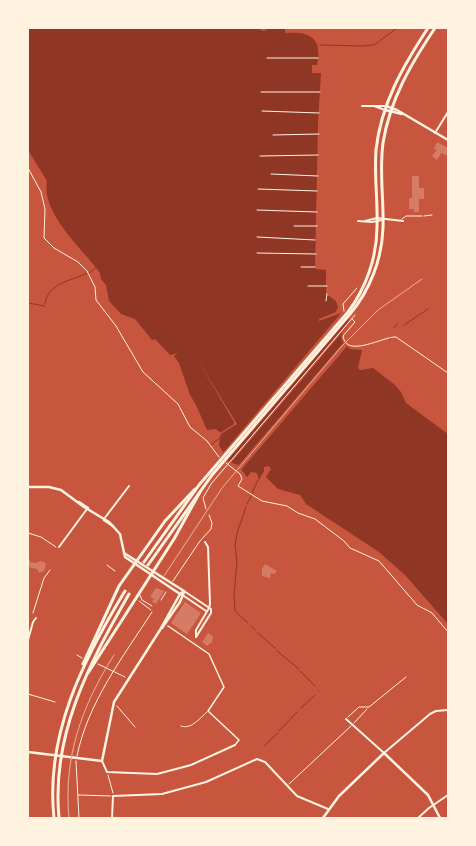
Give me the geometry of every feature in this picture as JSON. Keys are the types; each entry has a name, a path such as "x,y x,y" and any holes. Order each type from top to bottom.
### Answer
{"main road":[{"path":"349,313 369,270 375,250 377,220 375,164 379,135 386,106 402,69 428,28"},
{"path":"144,562 201,486 362,298 375,271 382,244 383,220 381,161 391,110 407,72 435,28"},
{"path":"54,818 53,782 57,744 64,714 86,654 112,598 136,560 178,506 201,486"},
{"path":"148,565 201,486"},
{"path":"81,685 186,520 201,486"},
{"path":"77,679 125,591"},
{"path":"59,818 58,784 61,754 71,711 81,685 129,594"}],"street":[{"path":"362,106 386,106 448,140"},
{"path":"374,106 385,110 391,110"},
{"path":"435,133 448,112"},
{"path":"358,221 403,220"},
{"path":"104,520 129,486"},
{"path":"28,487 57,488 88,508 120,534 124,557 134,564 171,582 209,608"},
{"path":"59,548 88,508"},
{"path":"205,542 208,547 209,608 211,614 196,636 196,630 209,608"},
{"path":"124,552 206,612"},
{"path":"168,626 211,656 224,687 208,711 239,740 235,745 191,765 157,774 108,773 102,761 113,704 184,592"},
{"path":"28,640 33,622 36,618"},
{"path":"199,624 203,626"},
{"path":"323,818 328,809 384,753 430,714 436,711 448,710"},
{"path":"346,719 422,789 434,804 440,818"},
{"path":"28,752 102,761"},
{"path":"112,818 113,796 162,794 206,782 256,760 265,762 300,798 328,809"},
{"path":"418,818 448,794"}],"lane":[{"path":"403,220 406,216 422,216"},
{"path":"139,594 142,600 152,606"}],"path":[{"path":"267,58 318,58"},
{"path":"261,92 320,92"},
{"path":"262,112 319,113"},
{"path":"273,135 319,134"},
{"path":"260,156 318,155"},
{"path":"28,168 41,192 45,209 44,238 54,248 78,262 87,271 95,287 96,300 116,326 143,372 178,404 190,427 207,441 218,456 240,474 242,479 238,486 262,501 287,506 298,513 315,519 344,541 350,548 379,560 417,605 432,613 448,632"},
{"path":"271,174 318,176"},
{"path":"258,189 317,190"},
{"path":"257,210 317,212"},
{"path":"422,216 432,215"},
{"path":"294,226 316,226"},
{"path":"257,236 316,240"},
{"path":"257,253 316,254"},
{"path":"301,267 315,267"},
{"path":"308,286 327,286"},
{"path":"326,301 327,294"},
{"path":"206,509 203,500 204,496 226,467 355,315"},
{"path":"355,322 344,336 344,341 349,346 356,347 389,337 396,337 448,373"},
{"path":"171,582 200,541 209,532 212,526 209,515"},
{"path":"28,533 41,537 59,548"},
{"path":"107,565 115,571"},
{"path":"33,613 44,578 50,570"},
{"path":"161,600 166,592"},
{"path":"137,600 151,610"},
{"path":"79,818 76,763 86,724 103,690 152,612"},
{"path":"97,664 125,677"},
{"path":"288,786 369,707 406,677"},
{"path":"28,694 55,702"},
{"path":"117,706 135,727"},
{"path":"346,719 359,707 369,707"},
{"path":"181,726 186,727 194,724 208,711"},
{"path":"109,779 113,793"},
{"path":"78,795 110,796"}],"shaded area":[{"path":"28,28 256,28 264,31 269,28 285,28 285,33 301,33 312,38 316,42 318,48 317,65 312,65 312,73 321,73 318,123 315,267 316,269 326,270 326,294 336,301 338,307 336,312 319,319 319,321 341,313 349,319 349,322 341,336 343,342 350,349 362,350 358,368 360,370 373,368 395,385 401,392 406,403 448,434 448,624 405,575 379,552 306,504 300,495 278,489 266,477 271,469 269,466 264,467 264,471 259,480 257,473 251,472 247,477 238,465 229,462 219,445 221,433 216,429 207,430 190,395 179,363 174,356 178,353 170,355 155,339 152,340 135,319 121,314 109,301 106,285 101,279 100,273 65,230 50,206 47,193 47,181 28,150"}],"pier":[{"path":"342,312 350,317 226,462 221,455"},
{"path":"351,318 351,322 230,464 228,464"},
{"path":"344,342 348,345 241,470 237,467"},
{"path":"196,357 237,424 221,434 220,433 234,424 234,422"}],"building":[{"path":"437,142 448,148 448,156 441,153 437,160 432,156 437,150 434,149"},
{"path":"412,176 419,176 419,188 424,188 424,199 419,199 419,212 414,212 414,209 409,209 409,198 412,198"},
{"path":"30,559 30,562 36,563 40,561 46,563 44,571 39,573 37,569 28,567 28,560"},
{"path":"265,564 277,571 274,574 271,573 270,578 262,576 262,569"},
{"path":"156,588 164,591 156,604 152,602 154,599 150,597"},
{"path":"185,602 201,613 187,634 171,623"},
{"path":"208,633 213,636 212,642 207,646 202,642"}],"waterway":[{"path":"320,45 374,45 397,28"},
{"path":"89,273 96,268"},
{"path":"45,303 47,296 56,286 87,273"},
{"path":"28,303 45,306"},
{"path":"404,325 428,309"},
{"path":"394,328 397,324"},
{"path":"211,445 221,437"},
{"path":"252,493 258,480"},
{"path":"247,504 251,496"},
{"path":"246,507 237,533 235,545 237,562 234,595 235,611 248,623"},
{"path":"251,626 255,630"},
{"path":"258,633 275,648"},
{"path":"277,651 299,669"},
{"path":"300,671 315,686"},
{"path":"301,708 315,695"},
{"path":"279,731 297,712"},
{"path":"264,746 278,733"}],"railway":[{"path":"164,576 222,488 341,347 378,310 422,279"},
{"path":"69,818 69,774 77,733 93,693 114,655"}]}
